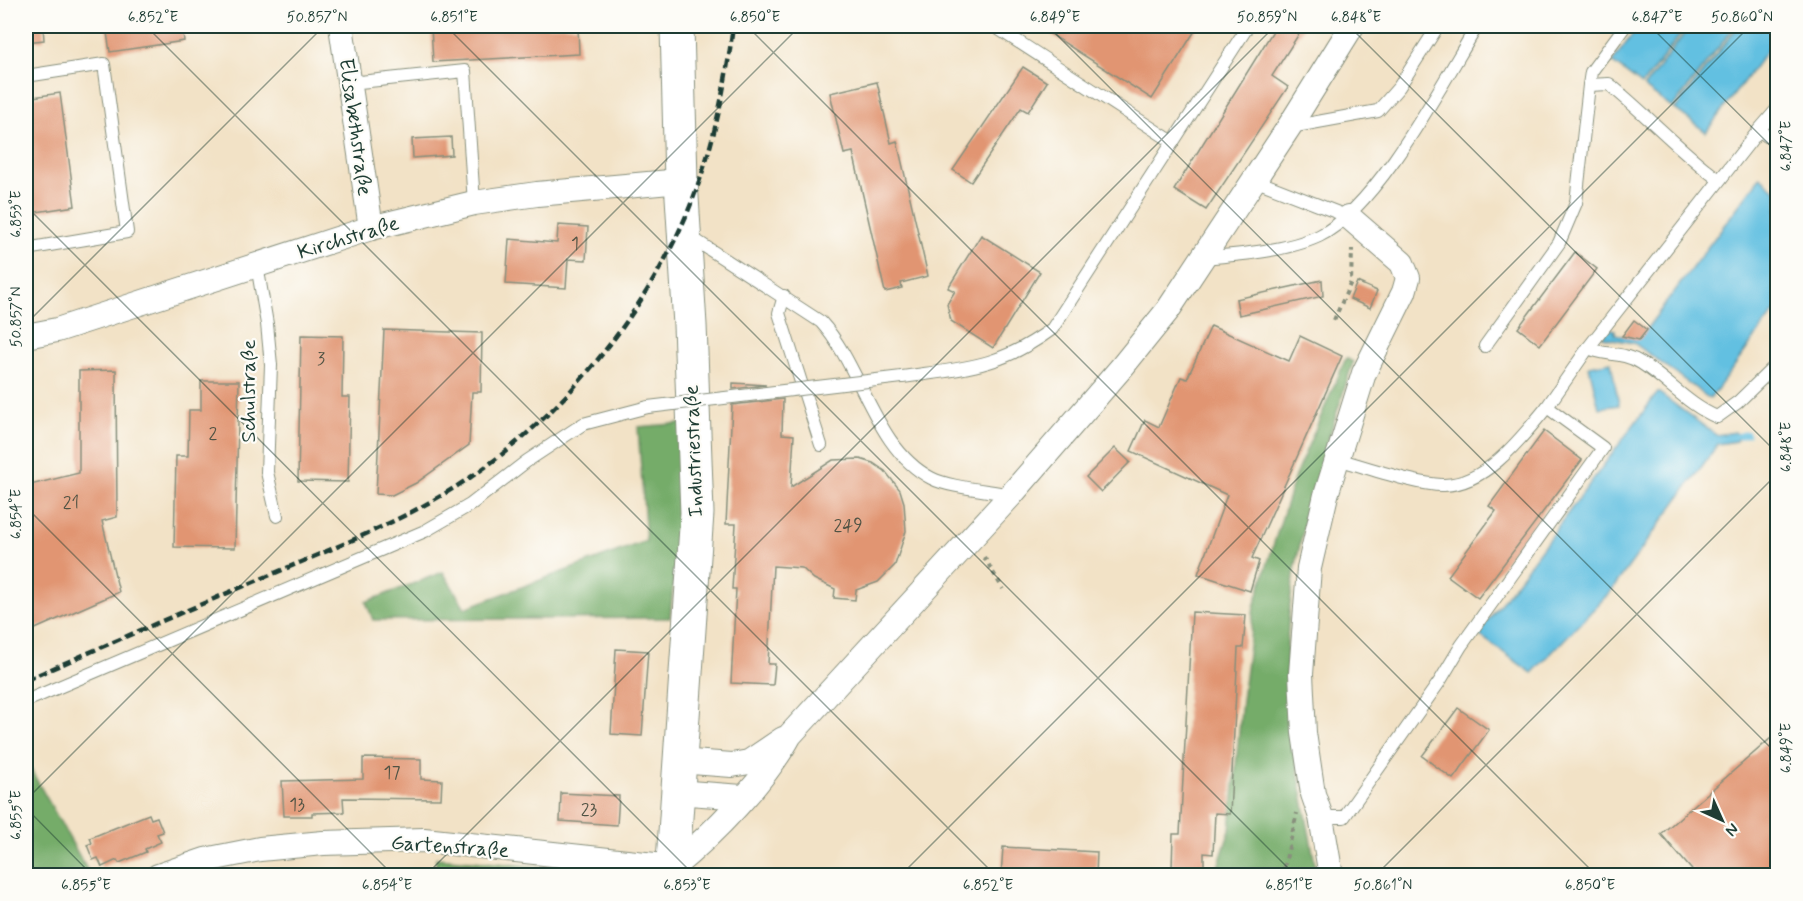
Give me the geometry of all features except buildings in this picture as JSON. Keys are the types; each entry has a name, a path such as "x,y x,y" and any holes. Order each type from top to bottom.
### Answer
{"main road":[{"name":"Industriestraße","path":"672,872 697,513 681,181 677,26"}],"street":[{"name":"Elisabethstraße","path":"341,26 371,228"},
{"path":"672,872 777,758 790,735 1011,495 1129,359 1168,310 1289,127 1352,26"},
{"name":"Kirchstraße","path":"26,336 57,330 371,228 474,203 537,194 681,181"},
{"path":"1331,876 1322,818 1313,794 1304,733 1302,663 1309,568 1337,459 1364,373 1404,292 1408,278 1402,263 1348,217"},
{"path":"677,776 749,762 790,735"},
{"path":"677,776 742,797"},
{"name":"Gartenstraße","path":"158,876 205,860 260,849 323,843 424,840 672,872"}],"lane":[{"path":"994,26 1173,142"},
{"path":"26,701 425,531 470,505 527,461 583,424 648,407 984,365 1025,349 1052,328 1248,26"},
{"path":"1289,127 1378,111 1399,87 1438,26"},
{"path":"1202,258 1260,252 1318,236 1348,217 1404,146 1477,26"},
{"path":"1485,346 1559,243 1576,203 1591,72 1625,26"},
{"path":"26,76 104,64 127,232 26,249"},
{"path":"350,83 465,71 474,203"},
{"path":"1589,85 1609,84 1650,117 1684,153 1719,180"},
{"path":"1337,459 1443,486 1461,483 1480,474 1523,436 1547,407 1588,348 1778,108"},
{"path":"1759,130 1778,144"},
{"path":"1254,180 1348,217"},
{"path":"684,233 821,322 838,340 890,439 909,463 932,478 1011,495"},
{"name":"Schulstraße","path":"257,265 271,365 267,472 277,516"},
{"path":"784,296 779,313 821,445"},
{"path":"1588,348 1598,353 1613,352 1640,363 1703,411 1717,417 1738,402 1778,363"},
{"path":"1322,818 1344,817 1440,681 1461,646 1603,448 1547,407"}],"path":[{"path":"1334,320 1352,282 1352,253"},
{"path":"986,560 1003,589"},
{"path":"1282,876 1296,813 1322,818"}],"green space":[{"path":"1346,358 1353,362 1322,459 1304,526 1291,593 1288,627 1288,690 1291,721 1317,875 1215,876 1230,830 1242,700 1254,607 1295,476"},
{"path":"684,423 684,469 670,618 373,620 366,602 443,572 465,608 646,541 638,427"},
{"path":"26,761 90,875 26,875"},
{"path":"436,858 635,875 435,875"}],"water":[{"path":"1639,26 1687,26 1642,85 1612,62"},
{"path":"1690,26 1735,26 1672,108 1644,87"},
{"path":"1738,26 1777,26 1777,37 1706,132 1675,109"},
{"path":"1760,177 1777,191 1777,308 1710,399 1634,343 1602,337 1609,328 1615,330 1615,334 1639,339"},
{"path":"1611,362 1619,405 1599,408 1589,366"},
{"path":"1658,392 1716,435 1735,432 1739,436 1736,441 1718,444 1611,591 1532,673 1478,634"}],"waterway":[{"path":"1739,436 1747,434"}],"railway":[{"path":"26,680 395,520 468,479 503,454 535,426 566,395 622,328 668,254 695,193 710,146 726,75 733,26"}]}
